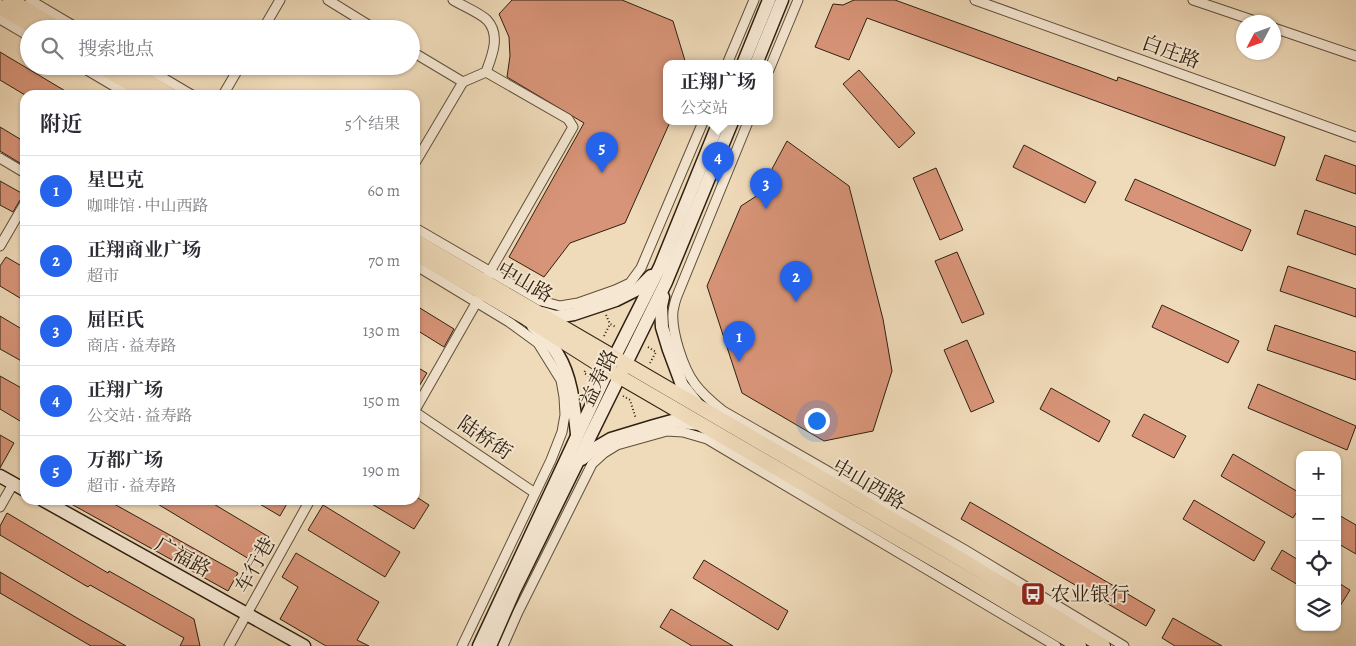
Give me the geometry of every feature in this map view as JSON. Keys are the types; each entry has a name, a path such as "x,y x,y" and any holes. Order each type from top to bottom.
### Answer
{"main road":[{"path":"10,0 44,20"},
{"path":"744,60 769,0"},
{"path":"758,60 782,0"},
{"path":"0,7 21,20"},
{"path":"115,75 141,90"},
{"path":"137,75 162,90"},
{"name":"益寿路","path":"490,646 514,592 620,377 621,360 718,125"},
{"name":"益寿路","path":"479,646 608,370 621,360 666,282 731,125"},
{"name":"中山路","path":"420,244 484,287 532,315 621,360"},
{"name":"中山路","path":"420,255 484,287"},
{"path":"532,315 556,317 574,314 616,300 638,290 660,267"},
{"path":"666,282 661,306 662,327 682,385 703,410"},
{"path":"532,315 545,339 558,356 568,378 577,435"},
{"name":"中山路","path":"532,315 608,370"},
{"name":"中山西路","path":"621,360 703,410 962,560 1103,646"},
{"name":"中山西路","path":"608,370 1079,646"},
{"path":"578,463 594,449 611,439 672,421 701,424"},
{"path":"0,476 20,487"},
{"name":"广福路","path":"52,505 304,646"}],"street":[{"path":"30,0 64,20"},
{"path":"268,20 280,0"},
{"path":"328,0 360,20"},
{"path":"420,155 463,82 486,72 495,51 493,34 487,21 454,0"},
{"path":"729,60 754,0"},
{"path":"773,60 798,0"},
{"name":"白庄路","path":"975,0 1356,137"},
{"path":"1192,0 1237,15"},
{"path":"0,19 20,31"},
{"path":"1281,30 1356,56"},
{"path":"420,56 463,82"},
{"path":"420,402 573,127 568,119 486,72"},
{"path":"95,75 121,90"},
{"path":"158,75 184,90"},
{"path":"226,90 235,75"},
{"path":"420,267 484,287 560,306 578,303 630,283 641,268 702,125"},
{"path":"747,125 677,296 673,311 679,348 694,383 706,397 723,411 965,550 1124,646"},
{"path":"0,158 20,169"},
{"path":"0,246 20,212"},
{"path":"420,232 484,287 509,322 538,343 561,380 565,416 562,432 551,460 462,646"},
{"name":"陆桥街","path":"420,414 535,493"},
{"path":"504,646 518,612 592,464 604,453 618,445 667,431 683,432 707,439 1056,646"},
{"path":"0,507 14,484"},
{"name":"车行巷","path":"229,646 307,505"}],"building":[{"path":"512,0 622,0 673,21 685,60 663,60 663,125 669,125 625,223 570,243 544,277 509,257 584,123 507,77 510,56 509,37 499,14"},
{"path":"854,0 895,0 1117,81 1118,77 1285,137 1275,166 867,18 849,60 815,47 833,4 843,5"},
{"path":"0,52 20,64 20,75 39,75 64,90 20,90 20,92 0,80"},
{"path":"859,70 915,133 899,148 843,84"},
{"path":"0,127 20,139 20,163 0,151"},
{"path":"787,141 849,186 883,319 892,371 873,431 824,441 742,393 707,286 741,206 758,195"},
{"path":"1024,145 1096,182 1085,203 1013,167"},
{"path":"1325,155 1356,166 1356,194 1316,180"},
{"path":"936,168 963,230 940,240 913,178"},
{"path":"1135,179 1251,230 1242,251 1125,200"},
{"path":"0,181 20,192 20,200 13,212 0,205"},
{"path":"1305,210 1356,227 1356,255 1297,234"},
{"path":"957,252 984,314 962,323 935,261"},
{"path":"6,257 20,265 20,298 0,286 0,266"},
{"path":"1288,266 1356,289 1356,317 1280,291"},
{"path":"1162,305 1239,341 1228,363 1152,327"},
{"path":"420,308 454,329 444,347 420,332"},
{"path":"0,316 20,328 20,360 0,349"},
{"path":"1275,325 1356,352 1356,380 1267,350"},
{"path":"967,340 994,402 971,412 944,350"},
{"path":"420,369 427,373 420,385"},
{"path":"0,376 20,387 20,421 0,409"},
{"path":"1258,384 1356,426 1347,450 1248,408"},
{"path":"1051,388 1110,421 1099,442 1040,409"},
{"path":"1144,414 1186,436 1174,458 1132,436"},
{"path":"0,435 14,443 0,468"},
{"path":"1233,454 1296,491 1296,513 1293,518 1221,476"},
{"path":"420,499 429,505 414,529 373,505 420,505"},
{"path":"1194,500 1265,542 1254,561 1183,519"},
{"path":"970,502 1155,610 1146,626 961,519"},
{"path":"73,505 116,505 238,573 228,591"},
{"path":"159,505 215,505 269,537 254,562"},
{"path":"261,505 286,505 280,516"},
{"path":"323,505 400,552 385,577 308,530"},
{"path":"7,513 108,573 109,571 194,619 200,646 180,646 184,638 90,585 88,587 0,535 0,526"},
{"path":"1341,516 1356,525 1356,554 1341,545"},
{"path":"1282,550 1296,559 1296,584 1271,569"},
{"path":"296,553 379,602 357,640 369,646 326,646 280,619 298,587 282,577"},
{"path":"704,560 788,611 778,630 693,578"},
{"path":"0,572 126,646 91,646 0,593"},
{"path":"1341,584 1350,590 1341,605"},
{"path":"671,609 733,646 692,646 660,627"},
{"path":"1173,618 1222,646 1175,646 1162,638"}],"place":[{"name":"万都广场","path":"602,173"},
{"name":"正翔广场","path":"718,183"},
{"name":"屈臣氏","path":"766,209"},
{"name":"正翔商业广场","path":"796,302"},
{"name":"星巴克","path":"739,362"},
{"name":"农业银行","path":"1033,594"}]}
